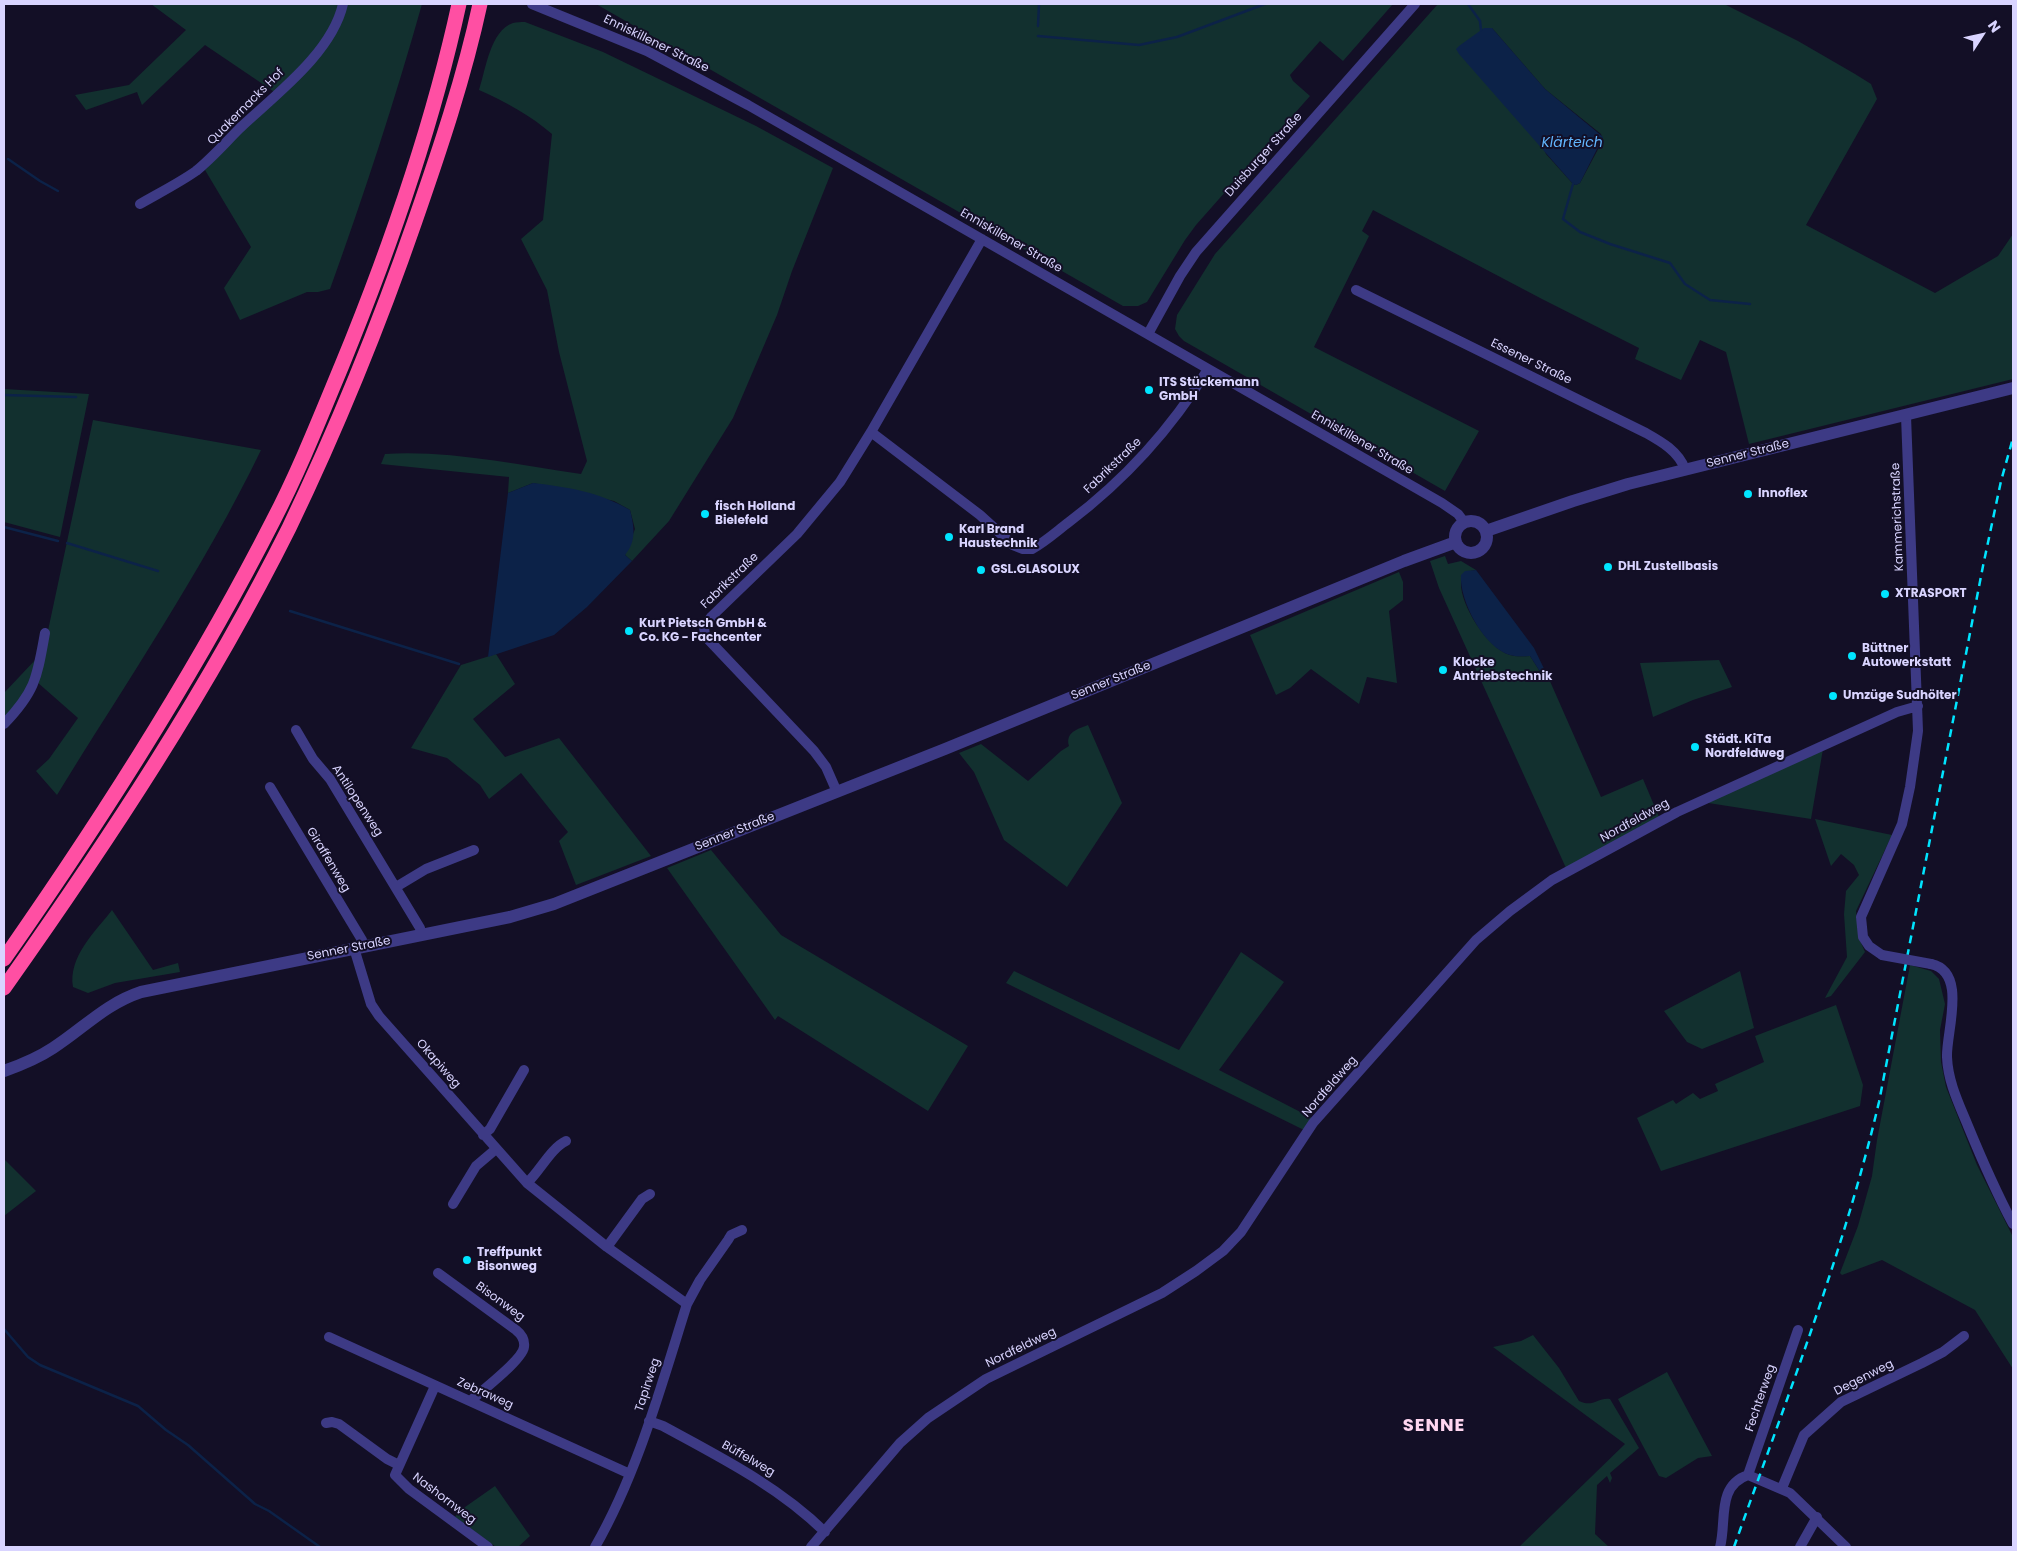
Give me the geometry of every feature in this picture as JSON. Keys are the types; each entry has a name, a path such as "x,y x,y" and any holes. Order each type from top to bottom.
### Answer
{"highway":[{"path":"4,959 93,829 166,711 234,596 274,520 311,440 374,287 405,198 434,100 459,4"},
{"path":"4,988 70,895 143,785 251,600 288,528 327,447 390,294 455,103 480,4"}],"street":[{"name":"Quakernacks Hof","path":"140,204 194,172 211,159 238,130 278,94 322,48 335,26 343,4"},
{"name":"Enniskillener Straße","path":"532,4 616,37 696,76 1442,503 1458,514 1464,522"},
{"name":"Duisburger Straße","path":"1148,334 1196,252 1415,4"},
{"name":"Fabrikstraße","path":"837,792 826,768 814,751 706,636 704,627 711,617 796,534 840,482 871,432 982,239"},
{"name":"Essener Straße","path":"1356,290 1646,433 1673,451 1683,462 1685,469"},
{"name":"Fabrikstraße","path":"871,432 980,515 1013,545 1023,549 1032,549 1092,504 1146,454 1190,398 1208,369"},
{"name":"Senner Straße","path":"1486,531 1606,490 2013,388"},
{"name":"Kammerichstraße","path":"1906,416 1918,706 1916,749 1902,824 1861,917 1864,937 1869,946 1882,955 1931,964 1944,971 1952,990 1953,1005 1947,1058 1954,1091 1998,1197 2013,1224"},
{"path":"1476,521 1486,531 1486,540 1478,551 1465,552 1456,542 1456,532 1464,522 1476,521"},
{"name":"Senner Straße","path":"4,1071 21,1065 52,1049 104,1010 136,993 530,912 837,792 1456,542"},
{"path":"4,724 25,700 33,687 37,676 45,633"},
{"name":"Nordfeldweg","path":"812,1547 900,1443 946,1405 986,1379 1162,1293 1223,1251 1241,1232 1314,1123 1476,940 1510,911 1552,880 1693,804 1897,712 1918,706"},
{"name":"Antilopenweg","path":"296,730 314,759 330,779 396,887 420,928 421,935"},
{"name":"Giraffenweg","path":"270,787 362,940 359,947"},
{"path":"396,887 426,869 474,850"},
{"name":"Okapiweg","path":"359,947 366,988 374,1010 527,1183 607,1247 687,1304"},
{"path":"483,1135 490,1129 524,1070"},
{"path":"527,1183 559,1145 566,1140"},
{"path":"453,1204 476,1166 496,1149"},
{"path":"607,1247 642,1199 650,1194"},
{"path":"687,1304 700,1280 728,1240 731,1236 742,1230"},
{"name":"Bisonweg","path":"438,1272 521,1334 524,1344 524,1348 517,1359 470,1402"},
{"name":"Tapirweg","path":"630,1474 687,1304"},
{"name":"Fechterweg","path":"1748,1475 1798,1330"},
{"name":"Degenweg","path":"1782,1488 1804,1435 1831,1409 1841,1402 1937,1355 1964,1336"},
{"name":"Zebraweg","path":"330,1337 630,1474"},
{"name":"Nashornweg","path":"435,1386 394,1475 401,1483 488,1547"},
{"name":"Büffelweg","path":"649,1421 663,1426 753,1476 792,1503 825,1532"},
{"name":"Nashornweg","path":"326,1423 339,1424 387,1459 399,1465"},
{"path":"596,1547 616,1509 630,1474"},
{"path":"1720,1547 1723,1537 1725,1499 1737,1480 1748,1475 1782,1488 1799,1499 1846,1547"},
{"path":"1800,1547 1817,1518"}],"green space":[{"path":"151,4 422,4 379,147 330,289 307,292 240,320 224,288 251,247 205,170 240,133 279,98 273,91 205,45 142,105 137,92 86,110 75,95 129,85 186,30"},
{"path":"596,4 1393,4 1343,61 1320,41 1290,75 1293,81 1310,96 1196,225 1147,302 1138,306 1123,306"},
{"path":"1438,4 1724,4 1798,41 1855,74 1871,84 1877,99 1806,225 1935,293 1998,256 2013,234 2013,379 1749,444 1726,352 1700,340 1681,380 1635,359 1639,348 1373,210 1362,231 1369,236 1314,347 1479,431 1445,491 1184,341 1179,336 1175,329 1177,315 1215,254","holes":["1492,28 1545,89 1601,134 1603,140 1580,183 1576,185 1546,154"]},
{"path":"525,22 603,52 756,126 833,168 792,271 777,315 733,418 669,521 632,561 625,555 635,529 630,510 614,501 533,483 508,493 509,477 381,464 385,454 434,454 483,459 581,474 587,461 559,352 547,290 521,239 543,220 552,134 517,109 479,90 490,52 499,34 505,27 513,23"},
{"path":"4,389 89,394 60,537 4,522"},
{"path":"93,420 261,450 215,538 189,582 57,795 36,771 49,759 78,718 37,682"},
{"path":"1445,556 1448,564 1461,561 1476,570 1464,573 1461,582 1462,592 1470,614 1485,635 1493,644 1510,655 1530,656 1539,670 1549,679 1601,797 1643,779 1659,817 1566,868 1439,588 1430,561"},
{"path":"1399,572 1403,582 1403,600 1389,611 1397,683 1367,677 1359,704 1311,669 1290,688 1276,695 1250,635"},
{"path":"496,654 515,684 473,719 505,757 559,738 651,856 576,885 559,841 568,832 521,773 489,799 480,785 447,758 411,748 461,665"},
{"path":"37,658 30,687 4,719 4,693"},
{"path":"1719,660 1732,687 1693,700 1653,717 1640,663"},
{"path":"1088,725 1122,803 1067,887 1004,840 974,772 959,753 981,744 1028,781 1069,746 1069,737 1073,732"},
{"path":"1823,749 1811,819 1702,802"},
{"path":"1815,819 1892,835 1856,911 1859,938 1865,952 1831,996 1825,998 1847,957 1844,914 1846,891 1859,875 1854,865 1841,854 1831,866"},
{"path":"711,850 781,935 968,1046 928,1111 778,1016 775,1020 667,868"},
{"path":"112,910 153,970 178,963 180,972 115,983 88,993 73,987 75,965 79,955 91,936"},
{"path":"1241,952 1284,982 1219,1070 1312,1118 1304,1130 1006,983 1014,971 1179,1050"},
{"path":"1910,965 1931,971 1939,979 1945,1004 1940,1030 1941,1062 1946,1087 1977,1165 2013,1237 2013,1369 1975,1310 1882,1260 1842,1275 1840,1273 1858,1226 1872,1176"},
{"path":"1740,971 1754,1028 1702,1049 1687,1042 1664,1011"},
{"path":"1836,1005 1863,1085 1860,1106 1661,1171 1637,1118 1673,1100 1676,1104 1693,1093 1700,1099 1718,1091 1715,1084 1764,1062 1755,1036"},
{"path":"4,1159 36,1191 4,1216"},
{"path":"1533,1335 1559,1368 1579,1401 1592,1403 1602,1399 1610,1399 1639,1448 1610,1473 1612,1478 1610,1483 1607,1476 1597,1485 1595,1534 1609,1547 1519,1547 1625,1444 1493,1347 1521,1341"},
{"path":"1667,1372 1712,1456 1698,1458 1666,1478 1659,1476 1618,1399"},
{"path":"495,1486 530,1536 518,1547 496,1547 455,1517 458,1512"}],"water":[{"name":"Klärteich","path":"1484,28 1492,28 1545,89 1603,137 1580,183 1573,184 1459,54 1456,49"},
{"path":"533,483 583,491 607,499 630,510 634,533 629,550 625,555 632,561 587,607 554,635 488,657 508,493"},
{"path":"1476,570 1534,648 1549,679 1539,670 1530,656 1512,656 1500,651 1491,643 1475,622 1464,597 1461,575 1465,571"}],"waterway":[{"path":"1038,26 1039,4"},
{"path":"1038,36 1139,45 1177,37 1265,4"},
{"path":"1468,4 1480,21 1481,30"},
{"path":"8,159 58,191"},
{"path":"1573,184 1563,219 1580,232 1610,244 1670,263 1685,284 1710,300 1750,304"},
{"path":"4,395 76,397"},
{"path":"4,527 58,541"},
{"path":"67,543 158,571"},
{"path":"290,611 459,664"},
{"path":"4,1329 28,1357 40,1365 138,1406 166,1430 188,1445 255,1504 269,1511 320,1547"}],"railway":[{"path":"1734,1547 1831,1271 1865,1159 1879,1102 1983,566 2001,481 2013,438"}],"place":[{"name":"ITS Stückemann GmbH","path":"1149,390"},
{"name":"Innoflex","path":"1748,494"},
{"name":"fisch Holland Bielefeld","path":"705,514"},
{"name":"Karl Brand Haustechnik","path":"949,537"},
{"name":"DHL Zustellbasis","path":"1608,567"},
{"name":"GSL.GLASOLUX","path":"981,570"},
{"name":"XTRASPORT","path":"1885,594"},
{"name":"Kurt Pietsch GmbH & Co. KG - Fachcenter","path":"629,631"},
{"name":"Büttner Autowerkstatt","path":"1852,656"},
{"name":"Klocke Antriebstechnik","path":"1443,670"},
{"name":"Umzüge Sudhölter","path":"1833,696"},
{"name":"Städt. KiTa Nordfeldweg","path":"1695,747"},
{"name":"Treffpunkt Bisonweg","path":"467,1260"}],"district":[{"name":"SENNE","path":"1434,1426"}]}
